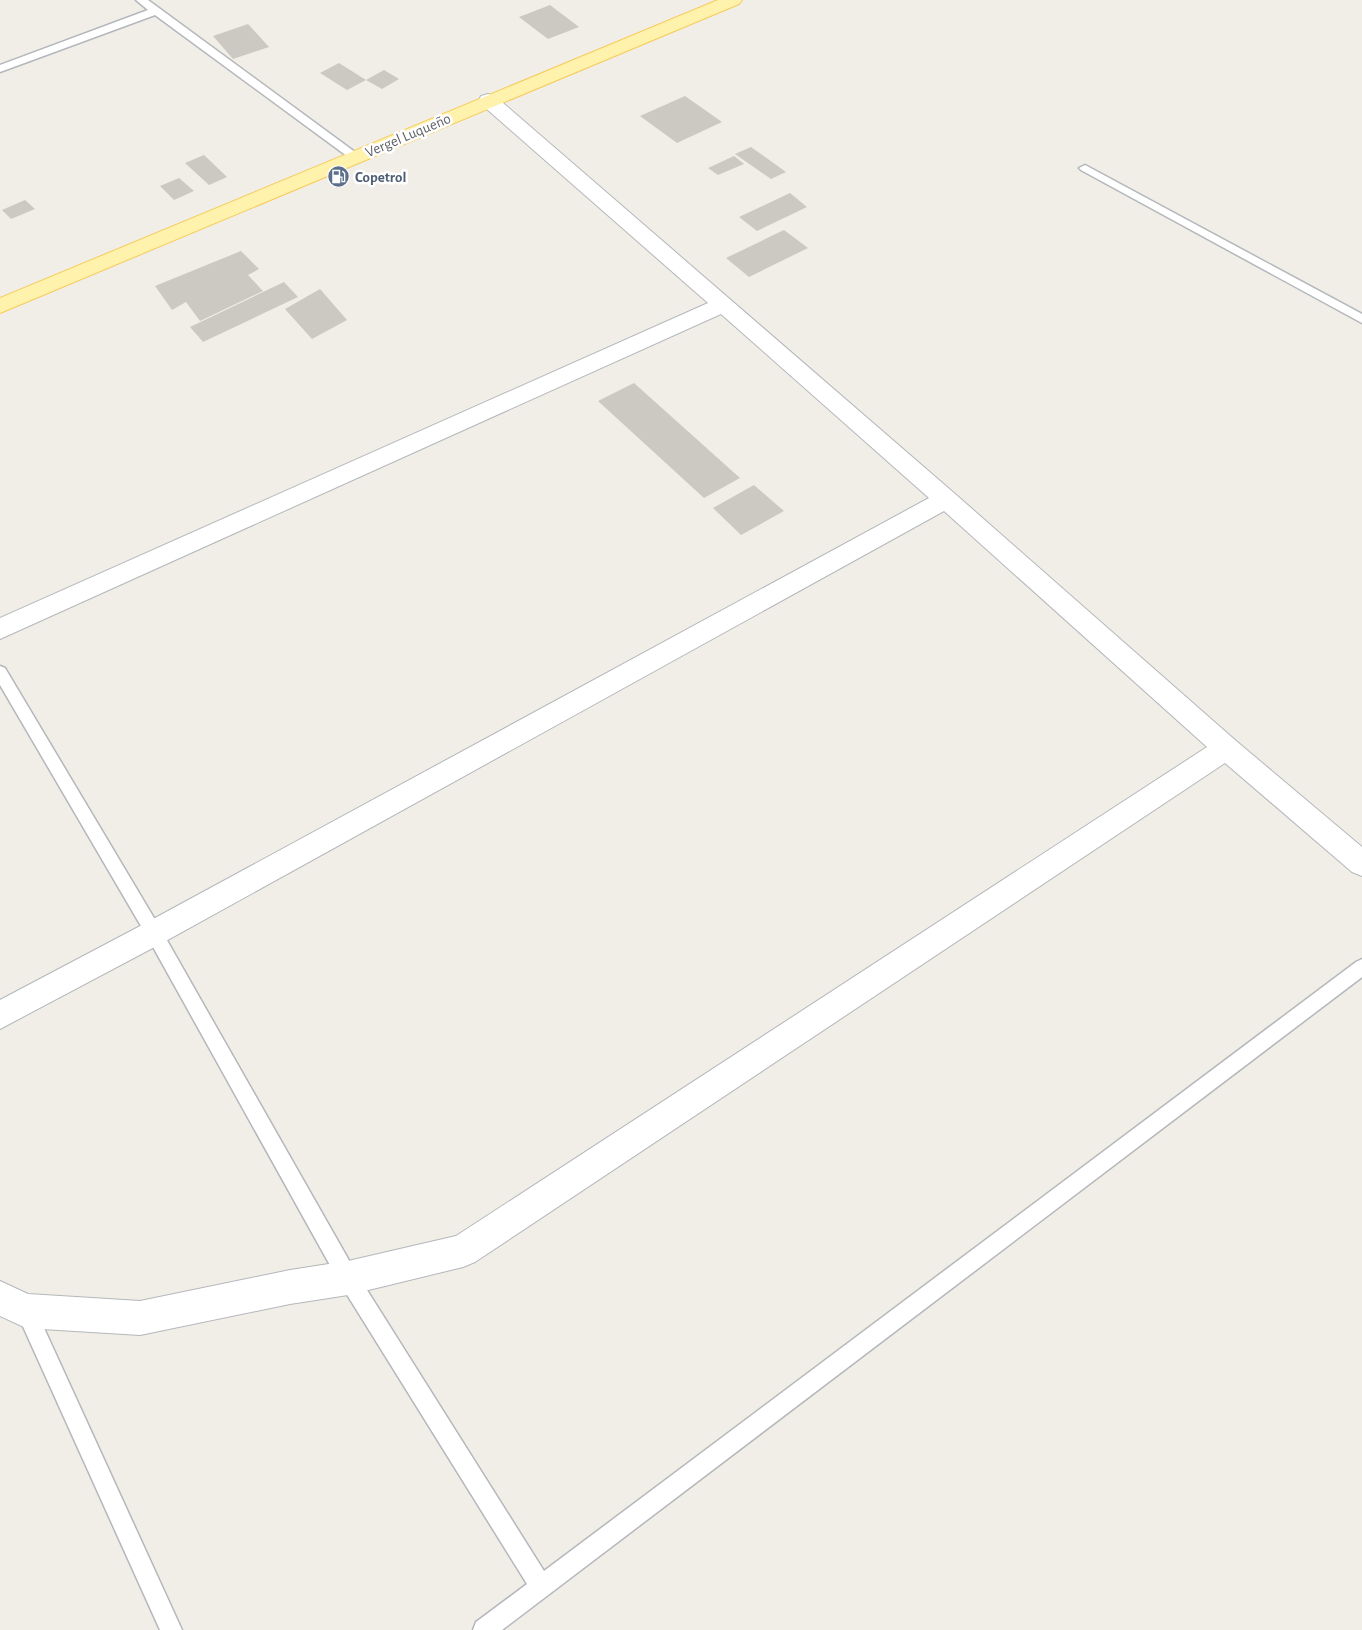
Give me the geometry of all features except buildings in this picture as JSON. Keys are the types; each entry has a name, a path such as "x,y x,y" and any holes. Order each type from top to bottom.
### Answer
{"main road":[{"name":"Vergel Luqueño","path":"0,306 488,100 733,0"}],"street":[{"path":"488,100 946,499 1226,748 1362,864"},
{"path":"0,629 723,305"},
{"path":"0,1015 154,933 946,499"},
{"path":"13,1304 140,1318 290,1287 348,1278 463,1251 1226,748"}],"lane":[{"path":"141,0 355,157"},
{"path":"0,68 156,11"},
{"path":"1085,168 1362,319"},
{"path":"0,672 154,933 348,1278 541,1586"},
{"path":"484,1630 1362,967"},
{"path":"13,1304 171,1630"}],"place":[{"name":"Copetrol","path":"339,177"}]}
